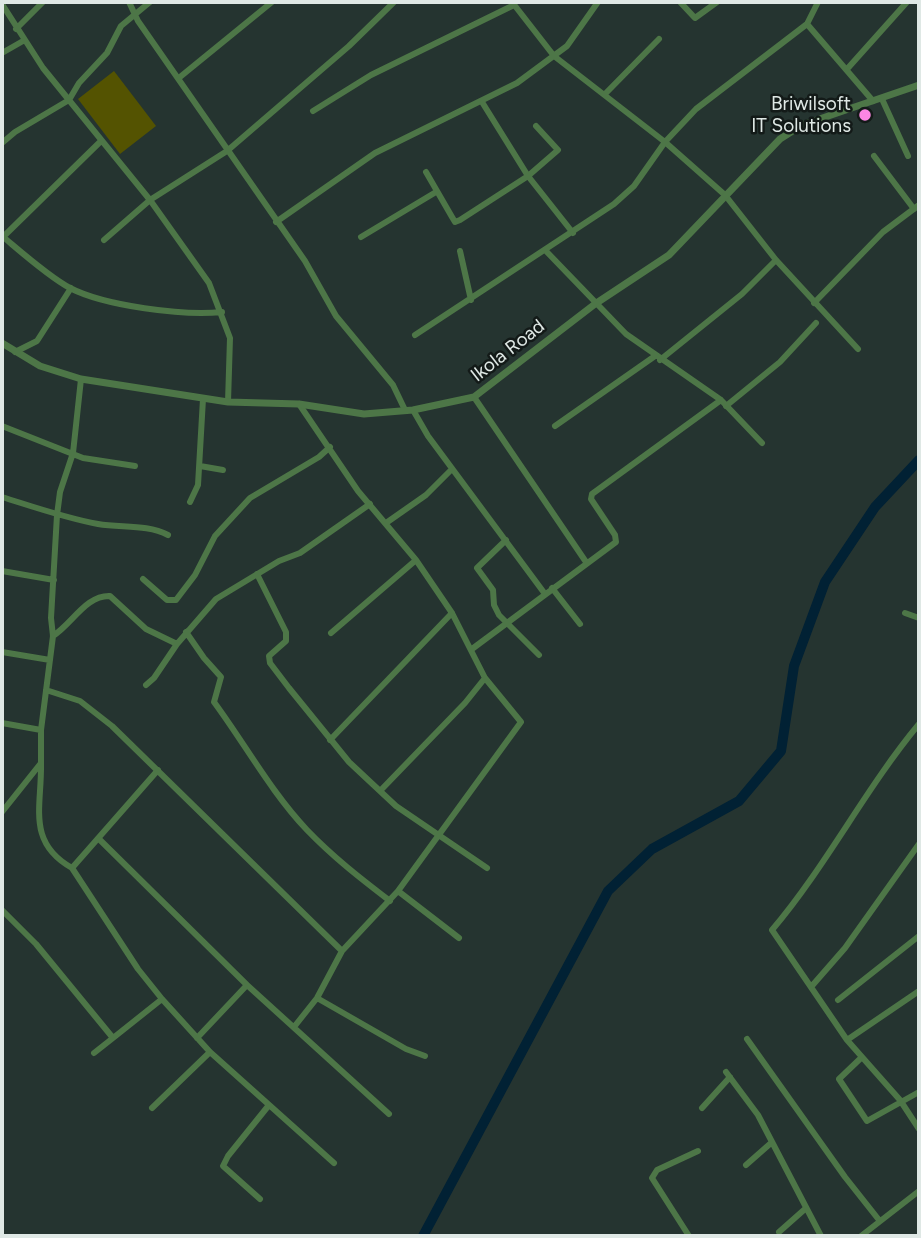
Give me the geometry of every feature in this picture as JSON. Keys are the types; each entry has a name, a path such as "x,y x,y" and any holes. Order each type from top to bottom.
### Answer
{"street":[{"path":"16,29 43,2"},
{"path":"129,2 135,15 180,77 227,151 305,261 350,335 393,385 545,594"},
{"path":"2,144 69,100 79,83 107,53 121,26 150,2"},
{"path":"180,77 272,2"},
{"path":"104,240 150,200 227,151 349,46 394,2"},
{"path":"276,222 375,153 517,83 572,39 598,2"},
{"path":"680,2 695,18 717,2"},
{"path":"415,335 573,233 634,186 665,142 696,109 807,24 818,2"},
{"path":"848,68 907,2"},
{"path":"313,111 371,75 513,3 554,56 665,142 724,195 776,260 858,349"},
{"path":"2,4 23,41 150,200 209,283 222,312 232,351 228,402"},
{"path":"807,24 848,68 873,101"},
{"path":"605,94 659,39"},
{"path":"2,53 23,41"},
{"name":"Ikola Road","path":"2,343 40,366 81,379 228,402 299,404 364,414 409,410 474,397 595,304 670,256 724,195 780,139 802,125 919,85"},
{"path":"882,99 908,156"},
{"path":"482,102 528,176 573,233"},
{"path":"426,172 455,222 528,176 559,149 536,126"},
{"path":"101,141 3,236 71,288 132,305 194,315 222,312"},
{"path":"814,303 883,232 917,207 874,156"},
{"path":"361,237 436,192"},
{"path":"545,250 625,334 723,403 762,443"},
{"path":"460,251 471,300"},
{"path":"555,426 657,358 743,293 776,260"},
{"path":"15,352 37,341 71,288"},
{"path":"472,649 618,540 591,499 592,494 780,362 816,323"},
{"path":"81,379 73,453 64,478 57,515 51,618 53,636 41,730 39,827 43,838 57,857 72,868 138,969 162,999 210,1052 334,1163"},
{"path":"474,397 586,562"},
{"path":"190,502 198,485 203,399"},
{"path":"294,1027 317,998 342,951 398,891 437,834 521,724 520,718 485,678 452,613 416,560 370,505 299,404"},
{"path":"2,426 95,461 135,466"},
{"path":"143,579 167,600 176,600 195,575 215,536 250,498 319,457 330,447"},
{"path":"200,466 223,470"},
{"path":"386,523 426,495 452,469"},
{"path":"2,498 57,515 119,527 157,529 169,535"},
{"path":"146,685 154,678 186,632 216,599 257,574 300,553 370,505"},
{"path":"506,540 477,568 493,590 494,605 499,615 508,621 539,655"},
{"path":"331,633 416,560"},
{"path":"2,571 54,580"},
{"path":"257,574 286,632 286,641 269,656 270,663 330,740 396,807 487,868"},
{"path":"552,588 579,624"},
{"path":"53,636 66,628 92,600 110,596 146,629 177,644"},
{"path":"330,740 452,613"},
{"path":"905,613 919,618"},
{"path":"186,632 204,659 221,677 214,702 274,789 306,829 342,865 390,901"},
{"path":"2,652 50,660"},
{"path":"380,791 465,703 485,678"},
{"path":"46,690 80,701 158,770 342,951"},
{"path":"2,723 41,730"},
{"path":"919,724 875,782 806,890 772,930 847,1040 900,1100 919,1129"},
{"path":"2,812 41,764"},
{"path":"72,868 158,770"},
{"path":"100,839 247,985 389,1114"},
{"path":"811,987 845,948 919,844"},
{"path":"398,891 459,938"},
{"path":"2,910 36,944 113,1038"},
{"path":"838,1000 919,936"},
{"path":"197,1038 247,985"},
{"path":"847,1040 919,991"},
{"path":"317,998 406,1049 425,1056"},
{"path":"94,1053 162,999"},
{"path":"747,1039 845,1177 879,1220"},
{"path":"152,1108 210,1052"},
{"path":"862,1057 839,1079 865,1118 870,1120 900,1100 919,1092"},
{"path":"702,1108 728,1074 758,1115 821,1236"},
{"path":"260,1199 223,1166 269,1105"},
{"path":"746,1165 772,1143"},
{"path":"689,1236 652,1178 657,1170 698,1151"},
{"path":"862,1236 919,1191"},
{"path":"779,1232 805,1209"}],"shaded area":[{"path":"114,71 156,126 120,154 78,99"}],"waterway":[{"path":"423,1236 608,891 652,849 739,801 781,751 794,666 825,582 875,507 919,460"}],"place":[{"name":"Briwilsoft IT Solutions","path":"865,115"}]}
